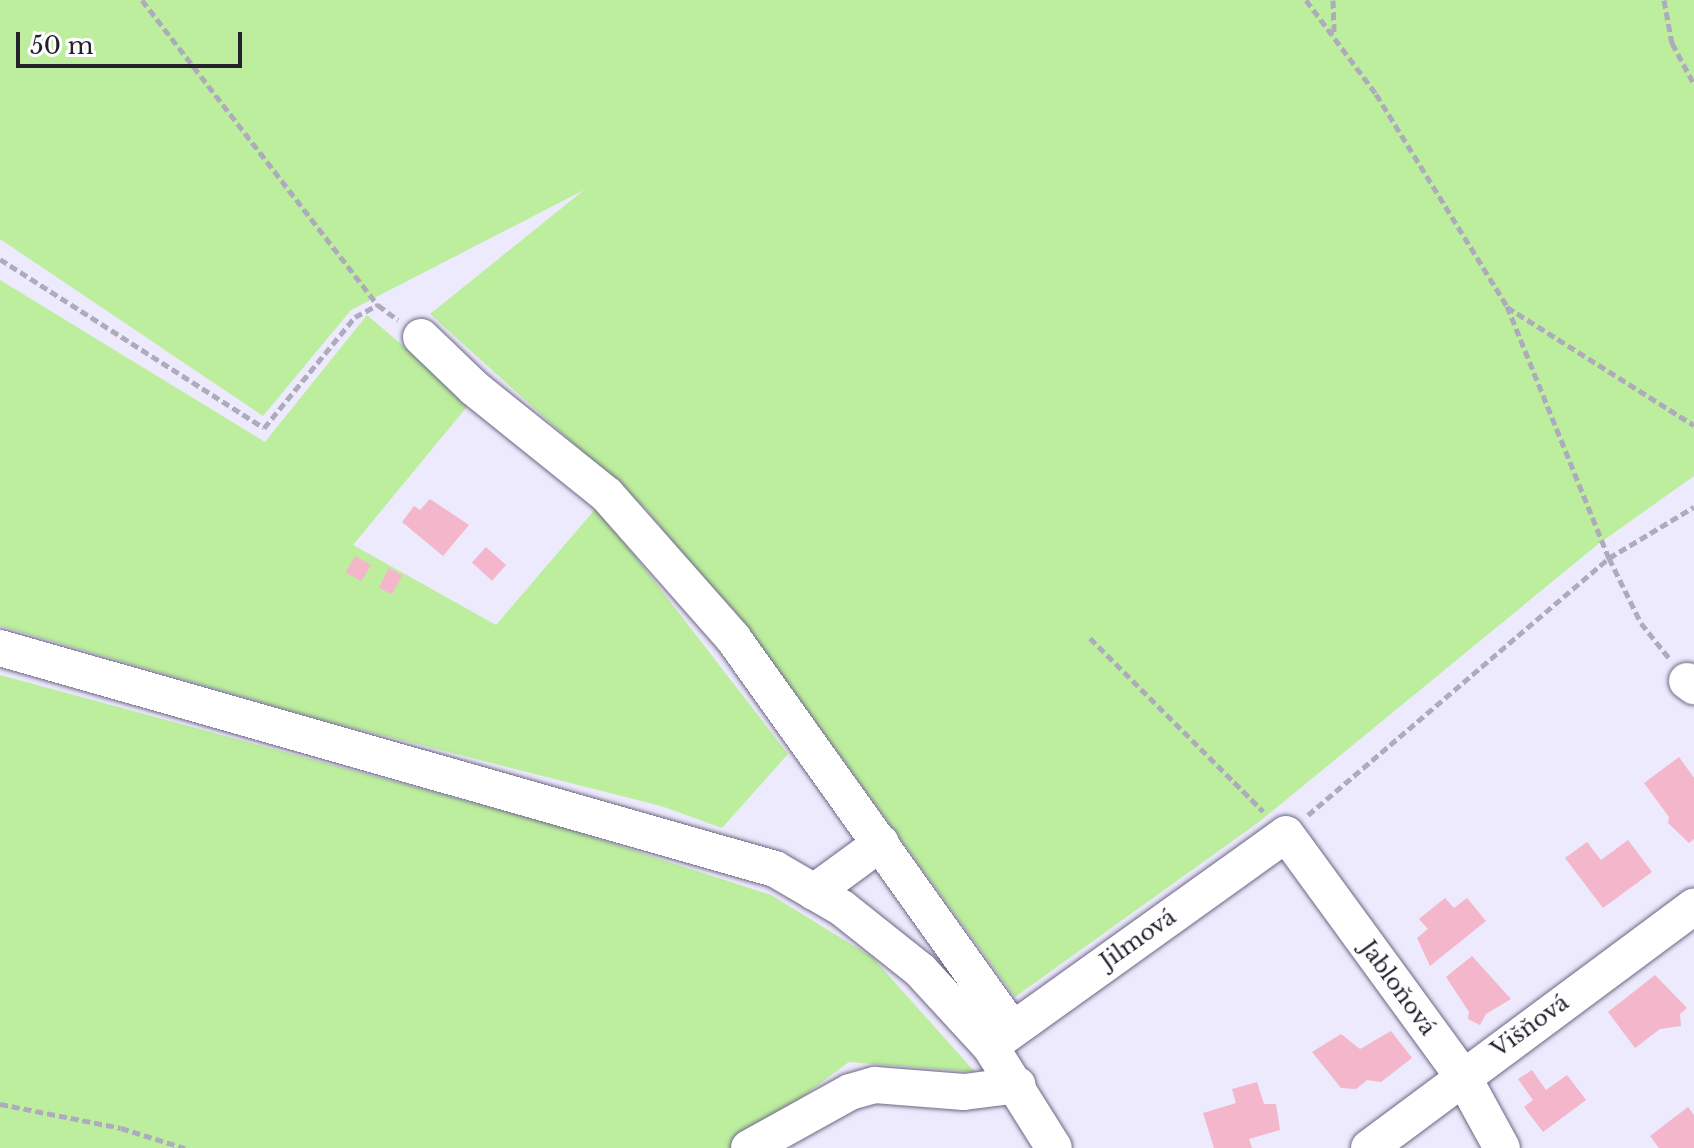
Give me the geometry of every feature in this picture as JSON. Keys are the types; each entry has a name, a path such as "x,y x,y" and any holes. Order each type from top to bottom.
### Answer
{"street":[{"path":"421,337 474,388 607,495 733,638 881,843 1001,1037 1018,1085 1054,1148"},
{"path":"0,648 775,869 814,892 920,970 1001,1037"},
{"name":"Jilmová","path":"1001,1037 1286,834"},
{"name":"Jabloňová","path":"1286,834 1462,1075 1502,1148"},
{"path":"814,892 881,843"},
{"name":"Višňová","path":"1369,1148 1462,1075 1694,907"},
{"path":"749,1148 850,1092 875,1085 964,1092 1018,1085"}],"path":[{"path":"142,0 378,305 421,337"},
{"path":"1306,0 1335,36 1507,306 1609,558 1641,623 1691,683"},
{"path":"1333,0 1335,36"},
{"path":"1664,0 1672,43 1694,84"},
{"path":"0,259 264,428 355,317 378,305"},
{"path":"1507,306 1694,425"},
{"path":"1090,638 1286,834 1609,558 1694,507"},
{"path":"0,1104 121,1128 185,1148"}],"green space":[{"path":"0,0 1694,0 1694,476 1597,545 1259,822 1015,997 800,700 647,510 430,314 584,190 351,310 263,416 0,239"},
{"path":"0,280 265,442 367,315 470,403 353,545 496,625 597,507 788,754 722,828 661,806 326,721 0,626"},
{"path":"0,675 558,826 771,895 872,957 975,1072 849,1062 733,1148 0,1148"}],"building":[{"path":"430,499 469,525 443,556 402,522 414,506 420,510"},
{"path":"486,547 506,565 492,581 472,563"},
{"path":"355,556 371,565 362,581 346,573"},
{"path":"389,568 402,575 392,594 379,587"},
{"path":"1679,757 1694,778 1694,839 1689,843 1668,823 1669,817 1644,783"},
{"path":"1628,840 1652,872 1603,908 1565,858 1587,842 1601,860"},
{"path":"1445,898 1454,908 1467,898 1486,921 1430,966 1417,938 1428,929 1419,919"},
{"path":"1472,956 1511,999 1486,1014 1480,1025 1468,1019 1469,1012 1446,977"},
{"path":"1655,975 1687,1008 1680,1014 1681,1026 1660,1029 1635,1048 1608,1012"},
{"path":"1391,1031 1412,1058 1381,1082 1367,1080 1356,1089 1341,1088 1312,1052 1341,1034 1360,1049"},
{"path":"1532,1070 1546,1090 1567,1075 1586,1100 1543,1132 1524,1107 1533,1100 1518,1079"},
{"path":"1257,1082 1264,1104 1276,1104 1280,1130 1249,1139 1252,1148 1214,1148 1203,1113 1236,1103 1232,1089"},
{"path":"1688,1107 1694,1115 1694,1148 1659,1148 1650,1136"}]}
